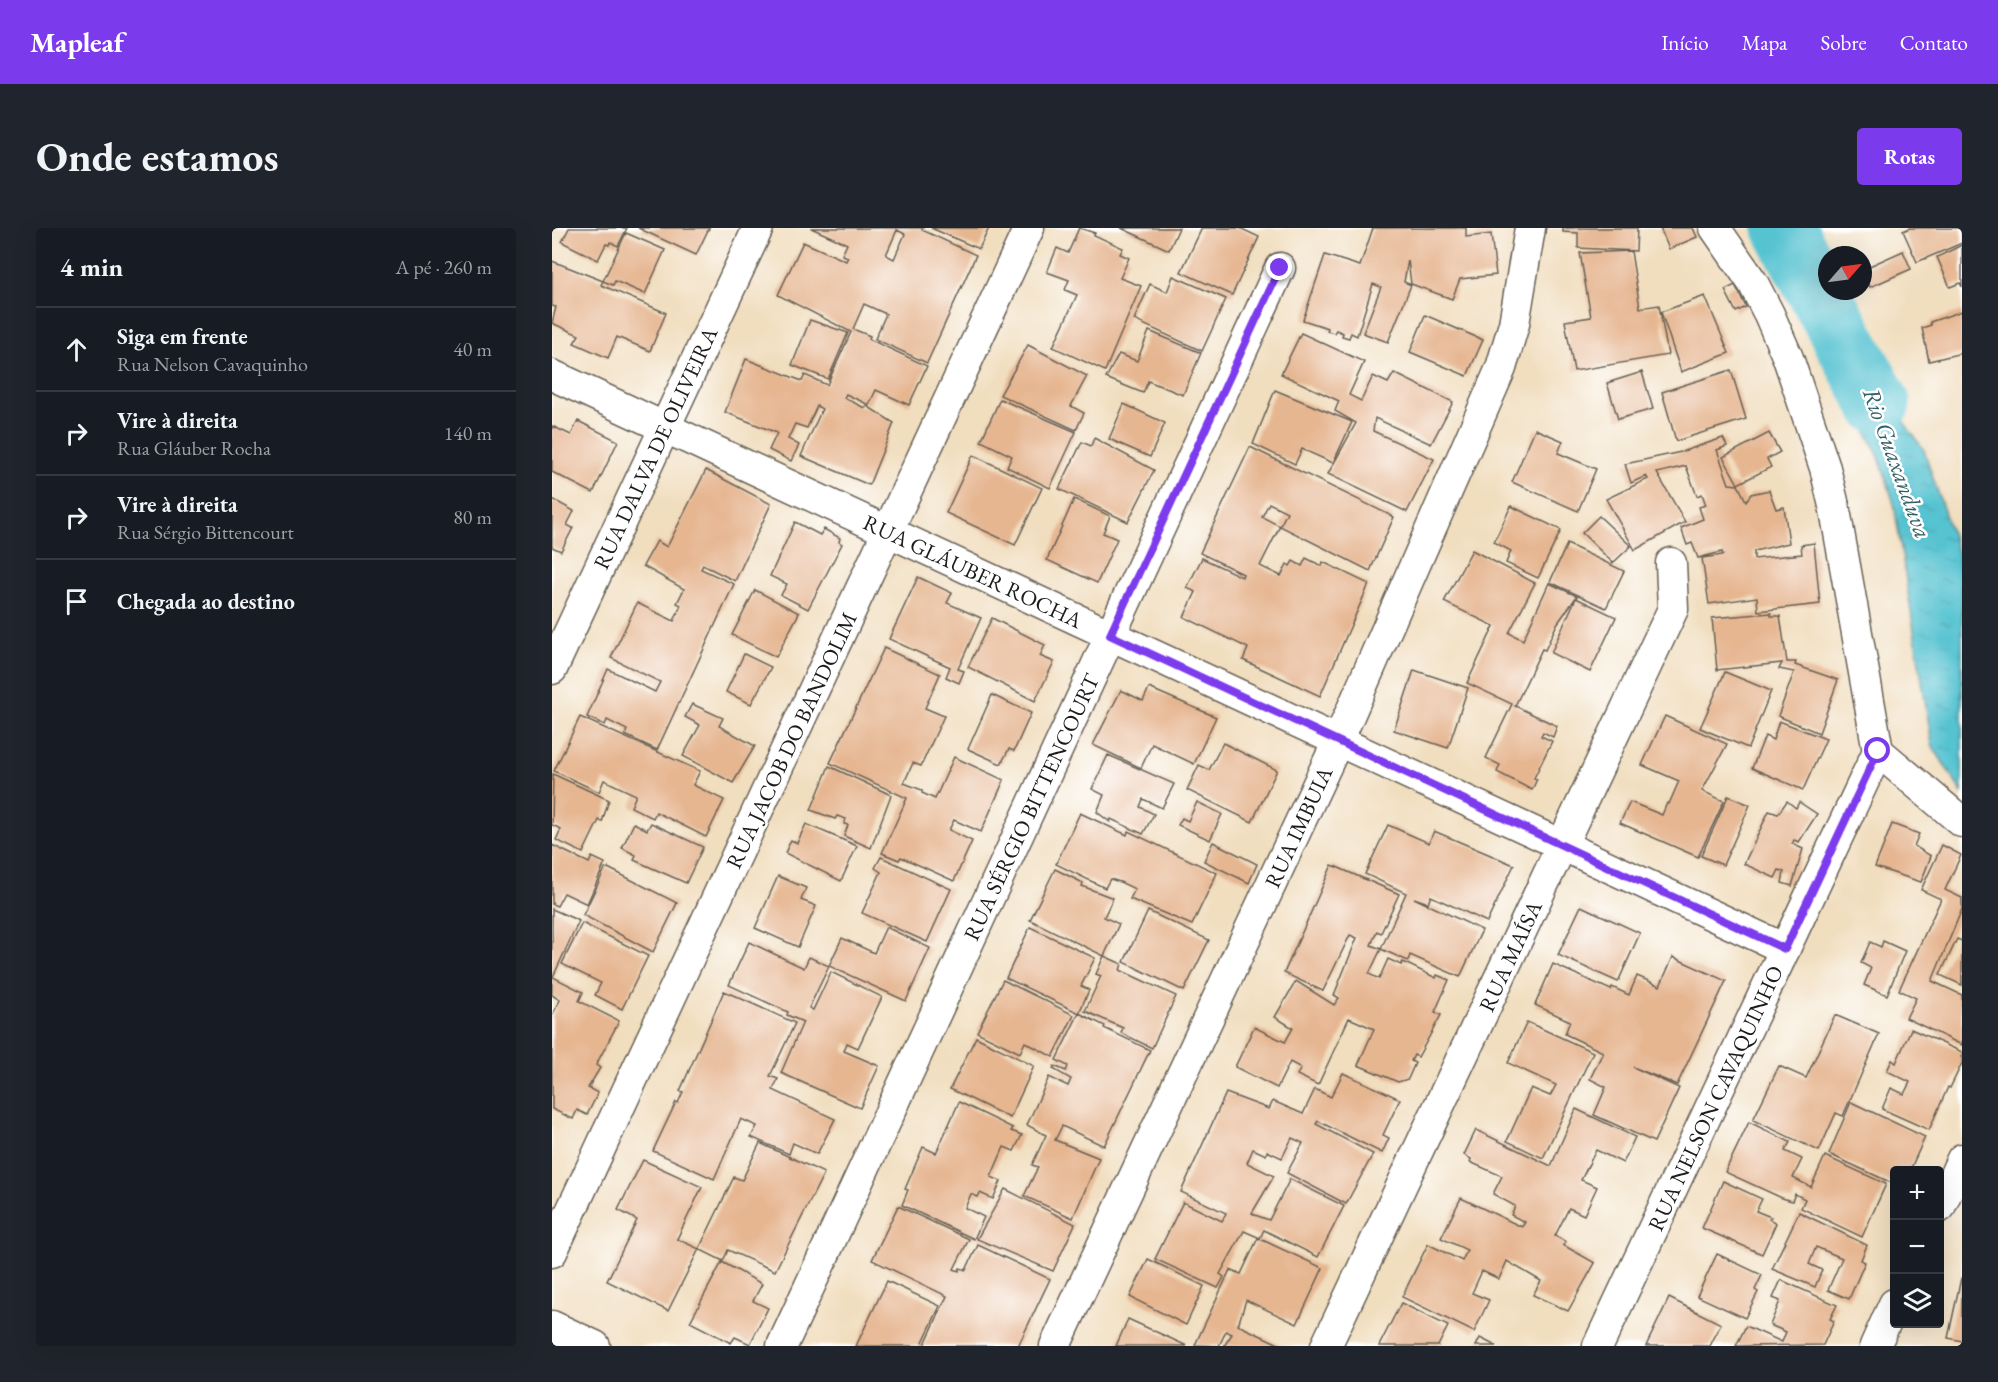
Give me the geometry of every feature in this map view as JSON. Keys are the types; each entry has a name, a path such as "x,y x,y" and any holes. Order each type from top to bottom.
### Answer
{"street":[{"name":"RUA DALVA DE OLIVEIRA","path":"552,669 758,228"},
{"name":"RUA JACOB DO BANDOLIM","path":"552,1252 1029,228"},
{"name":"RUA IMBUIA","path":"1055,1346 1338,741 1501,368 1514,324 1530,228"},
{"path":"1715,228 1753,283 1769,314 1788,358 1825,468 1835,510 1878,751 1962,822"},
{"name":"RUA SÉRGIO BITTENCOURT","path":"782,1346 1280,268"},
{"name":"RUA GLÁUBER ROCHA","path":"552,375 1785,949"},
{"name":"RUA MAÍSA","path":"1326,1346 1673,609 1671,562"},
{"name":"RUA NELSON CAVAQUINHO","path":"1598,1346 1878,751"},
{"path":"1944,1198 1962,1159"},
{"path":"1875,1346 1890,1313"},
{"path":"552,1326 595,1346"}],"water":[{"path":"1757,228 1779,228 1805,283 1924,450 1957,551 1962,578 1962,793 1932,745 1894,504 1879,457 1814,328 1764,249"}],"building":[{"path":"569,228 627,228 618,246 610,242 609,245 606,244 598,260 562,242"},
{"path":"638,228 709,228 696,255"},
{"path":"811,228 923,228 922,230 976,255 927,363 875,339 886,314 864,304 853,329 927,366 909,405 876,390 869,405 846,394 844,398 865,408 867,406 894,423 869,485 801,456 822,409 817,406 807,428 795,424 788,439 799,445 791,461 769,450 777,433 725,412 746,359 802,381 805,375 827,385 851,332 778,295 803,242 846,261 848,257 842,255 847,244","holes":["897,230 905,234 894,259 886,255"]},
{"path":"931,228 989,228 979,249"},
{"path":"1079,228 1095,233 1094,235 1123,248 1120,254 1129,258 1120,278 1141,286 1105,371 1053,347 1077,295 1065,290 1069,280 1047,272 1057,248 1068,253"},
{"path":"1121,228 1179,228 1169,250"},
{"path":"1202,228 1240,228 1259,237 1232,295 1181,272"},
{"path":"1373,228 1466,228 1466,237 1491,234 1496,275 1460,279 1452,299 1411,284 1408,260 1404,282 1411,285 1388,342 1363,333 1381,287 1373,284 1357,336 1351,333 1349,338 1342,336 1343,333 1336,330 1334,333 1327,331 1328,328 1303,320 1325,255 1360,266"},
{"path":"1563,228 1637,228 1636,251 1578,248 1578,233 1563,232"},
{"path":"1660,228 1693,228 1697,237 1669,249"},
{"path":"1910,228 1962,228 1962,243 1917,262 1903,231"},
{"path":"626,233 665,250 645,294 615,281 613,285 603,281"},
{"path":"1962,245 1962,287 1960,283 1950,287 1937,257"},
{"path":"1631,251 1640,308 1659,305 1668,355 1574,371 1565,321 1591,317 1580,253"},
{"path":"1903,251 1911,269 1872,286 1872,265"},
{"path":"552,261 603,281 601,285 666,313 650,351 617,337 608,358 574,343 579,335 552,323 556,307 552,306"},
{"path":"1173,276 1226,299 1202,351 1134,320 1150,284 1167,292"},
{"path":"1735,285 1746,307 1736,312 1725,290"},
{"path":"1705,296 1729,353 1681,372 1661,312"},
{"path":"1962,311 1962,353 1929,361 1922,328 1931,325 1930,322"},
{"path":"1425,315 1483,340 1467,376 1410,352"},
{"path":"810,320 848,333 828,379 792,365"},
{"path":"1149,331 1201,353 1183,395 1148,381 1143,393 1106,378 1119,354 1137,361"},
{"path":"1301,333 1364,362 1349,395 1361,401 1373,376 1388,383 1394,373 1453,402 1431,444 1375,418 1373,431 1434,459 1407,512 1328,474 1356,423 1335,411 1339,401 1281,374"},
{"path":"1028,345 1087,376 1071,406 1084,413 1076,430 1000,395"},
{"path":"1731,370 1746,419 1676,441 1662,392"},
{"path":"1642,372 1653,409 1618,419 1607,383"},
{"path":"1275,390 1352,422 1333,463 1302,449 1295,464 1253,444"},
{"path":"1000,399 1076,432 1050,488 1007,467 1012,456 981,441"},
{"path":"1124,404 1165,423 1150,457 1109,439"},
{"path":"578,421 618,441 593,493 552,472 552,426 571,435"},
{"path":"1535,429 1563,441 1558,453 1596,469 1578,511 1512,482"},
{"path":"1769,433 1780,452 1767,459 1771,467 1738,484 1723,457"},
{"path":"1094,438 1154,470 1128,522 1059,489 1082,442 1091,446"},
{"path":"1723,438 1727,446 1717,450 1729,484 1738,485 1746,501 1751,494 1769,490 1776,509 1784,507 1789,543 1754,551 1754,559 1802,554 1801,545 1814,543 1820,604 1758,611 1757,597 1709,604 1702,558 1723,555 1722,552 1698,558 1692,543 1687,545 1681,528 1703,519 1699,507 1706,505 1702,494 1697,496 1686,466 1657,473 1685,522 1635,550 1606,499 1648,479 1646,476 1631,483 1625,464 1681,452"},
{"path":"1250,447 1394,517 1370,571 1280,526 1260,566 1281,576 1287,564 1290,566 1293,561 1302,566 1306,558 1322,566 1323,562 1369,584 1320,696 1243,660 1248,648 1184,617 1196,592 1187,588 1202,558 1242,577 1243,574 1200,553","holes":["1269,503 1287,512 1280,526 1262,517"]},
{"path":"973,455 1042,488 1015,545 946,513"},
{"path":"706,470 771,504 735,581 703,565 701,569 734,584 657,750 625,735 627,730 607,720 605,725 587,717 608,669 655,692 660,682 611,658 637,603 674,621 681,605 677,603 684,589 643,566 657,541 667,547"},
{"path":"552,499 574,511 567,525 573,528 561,551 552,547"},
{"path":"1074,499 1110,516 1103,533 1117,539 1097,583 1047,560"},
{"path":"1511,506 1561,530 1538,578 1506,563 1511,551 1494,542"},
{"path":"1599,516 1631,546 1613,563 1582,533"},
{"path":"795,522 820,535 824,529 840,538 839,542 842,544 808,609 781,595 787,584 770,576"},
{"path":"1567,544 1624,571 1606,608 1550,582"},
{"path":"1472,550 1535,583 1509,633 1523,640 1549,583 1577,596 1557,624 1545,650 1542,649 1515,706 1557,726 1553,737 1543,732 1541,736 1552,741 1534,778 1537,779 1532,790 1497,772 1500,765 1486,758 1512,704 1467,683 1494,626 1444,602"},
{"path":"918,577 952,593 947,603 981,618 958,669 964,671 959,683 946,677 950,667 889,639"},
{"path":"755,590 799,613 776,657 732,635"},
{"path":"1576,598 1616,617 1590,672 1551,653"},
{"path":"1771,613 1771,616 1780,616 1787,662 1796,662 1795,665 1838,680 1819,733 1778,716 1794,672 1779,669 1782,663 1717,670 1712,618"},
{"path":"992,618 1045,645 1040,656 1054,662 1035,701 968,667"},
{"path":"884,648 940,674 925,708 944,716 921,766 913,763 904,783 922,790 922,793 935,799 954,757 1004,780 981,832 954,820 949,830 972,841 954,881 901,857 899,860 882,853 907,798 830,763"},
{"path":"744,654 771,667 751,704 726,692"},
{"path":"1414,670 1468,688 1448,748 1394,730"},
{"path":"1725,672 1771,691 1748,748 1700,728"},
{"path":"1149,688 1216,717 1194,764 1152,744 1141,768 1093,745 1121,690 1143,701"},
{"path":"992,695 1031,713 1014,751 1009,749 1001,764 968,749"},
{"path":"692,704 723,718 719,726 755,746 733,783 683,756 700,725 685,717"},
{"path":"1665,716 1727,744 1702,791 1724,801 1698,857 1620,823 1630,802 1662,815 1679,781 1642,765"},
{"path":"580,717 700,771 693,785 724,800 706,837 656,812 653,818 631,807 636,795 604,780 599,792 554,771"},
{"path":"1779,721 1826,739 1803,790 1752,768 1765,736 1773,740"},
{"path":"1223,743 1277,770 1252,822 1187,790 1199,765 1209,770"},
{"path":"1108,755 1174,784 1162,808 1143,799 1140,807 1154,814 1143,834 1111,819 1110,822 1097,812 1104,795 1092,789"},
{"path":"829,766 891,795 871,848 844,836 848,825 844,824 846,819 837,816 835,819 811,810"},
{"path":"553,774 609,800 602,822 599,820 583,853 556,840 561,829 552,825"},
{"path":"1728,796 1750,805 1723,865 1701,856"},
{"path":"1787,801 1796,808 1799,802 1817,814 1799,842 1794,840 1792,844 1803,849 1792,886 1782,883 1784,872 1779,870 1775,878 1744,864 1769,811 1778,814"},
{"path":"1197,802 1222,814 1210,840 1178,825 1182,818 1188,821"},
{"path":"1080,813 1127,835 1128,831 1217,873 1192,925 1130,899 1135,889 1120,882 1110,879 1105,888 1056,864"},
{"path":"634,823 647,830 651,823 703,847 686,883 634,860 636,855 622,848"},
{"path":"806,824 857,846 841,881 785,853 791,840 797,843"},
{"path":"1892,824 1919,834 1914,846 1931,856 1921,882 1875,867"},
{"path":"1388,825 1429,843 1434,831 1514,865 1487,922 1431,896 1428,903 1414,898 1482,930 1460,977 1410,955 1408,961 1381,949 1406,893 1365,874"},
{"path":"1213,842 1257,864 1249,883 1204,861"},
{"path":"552,845 589,863 592,857 605,863 587,904 564,893 557,906 552,904"},
{"path":"1942,845 1961,855 1945,890 1962,898 1962,909 1932,981 1962,995 1962,1045 1906,1018 1916,998 1899,990 1941,899 1921,890"},
{"path":"881,857 951,889 927,942 862,913 881,872 875,868"},
{"path":"1332,865 1399,894 1381,933 1377,931 1371,945 1381,949 1369,974 1379,979 1388,959 1401,965 1403,962 1436,978 1437,975 1449,980 1435,1012 1441,1015 1418,1057 1414,1055 1411,1061 1415,1063 1408,1079 1398,1082 1358,1065 1374,1029 1349,1018 1318,1085 1297,1075 1301,1068 1290,1062 1277,1088 1235,1067 1254,1027 1285,1042 1293,1028 1275,1017 1296,981 1334,1005 1339,998 1334,995 1357,938 1350,935 1323,991 1284,973"},
{"path":"608,868 677,903 653,952 583,915 605,869"},
{"path":"1055,869 1083,883 1082,886 1113,898 1104,917 1119,924 1104,956 1030,920"},
{"path":"778,876 806,888 801,900 816,906 798,947 755,928"},
{"path":"1581,906 1640,933 1618,982 1558,955"},
{"path":"552,909 579,921 553,977 583,992 579,1001 619,1021 596,1065 600,1068 588,1088 598,1093 587,1115 577,1110 573,1119 552,1109 552,1016 560,1000 552,995"},
{"path":"1148,911 1209,940 1184,991 1124,962"},
{"path":"582,923 648,956 622,1009 595,995 601,983 562,964"},
{"path":"886,927 930,948 906,1001 829,966 842,938 874,953"},
{"path":"1030,927 1095,958 1081,986 1089,990 1079,1013 1006,978"},
{"path":"1957,939 1962,941 1962,985 1940,975"},
{"path":"1883,941 1905,951 1887,995 1864,985 1871,968 1861,963 1870,942 1881,947"},
{"path":"749,942 804,968 809,957 829,966 809,1008 813,1010 831,972 882,997 858,1048 847,1043 844,1051 879,1066 860,1108 781,1073 803,1022 787,1015 788,1012 729,985"},
{"path":"1104,956 1122,964 1120,970 1176,996 1152,1048 1121,1033 1123,1028 1085,1011 1101,976 1096,974"},
{"path":"1673,957 1726,981 1677,1085 1633,1067 1679,1088 1654,1142 1594,1115 1606,1087 1590,1079 1603,1052 1565,1034 1570,1021 1535,1005 1553,964 1611,990 1612,987 1629,995 1637,976 1660,986"},
{"path":"1003,980 1074,1015 1053,1057 1025,1042 1020,1053 977,1032"},
{"path":"724,991 795,1023 770,1076 778,1079 773,1090 835,1119 817,1154 793,1143 789,1154 751,1137 757,1126 741,1119 714,1179 653,1151 683,1092 680,1091"},
{"path":"1079,1013 1150,1050 1104,1146 1062,1126 1055,1140 1099,1158 1073,1218 1024,1196 1038,1167 1032,1165 1046,1135 1027,1125 1049,1077 1068,1086 1071,1079 1053,1069 1054,1066 1066,1071 1068,1066 1056,1060"},
{"path":"1835,1015 1879,1034 1843,1116 1836,1113 1819,1151 1753,1120 1779,1066 1806,1078"},
{"path":"1527,1022 1593,1052 1543,1158 1507,1141 1531,1088 1550,1096 1556,1085 1508,1063"},
{"path":"1911,1029 1962,1052 1962,1063 1950,1088 1948,1087 1929,1130 1882,1109 1891,1088 1904,1094 1910,1082 1887,1071 1892,1060 1896,1063"},
{"path":"976,1037 1034,1066 1010,1118 950,1089"},
{"path":"1343,1073 1400,1099 1383,1135 1389,1138 1382,1153 1318,1121 1316,1124 1373,1154 1346,1204 1287,1173 1303,1143 1292,1138 1282,1158 1267,1151 1266,1155 1253,1149 1247,1163 1274,1176 1252,1213 1255,1215 1269,1220 1290,1179 1344,1206 1318,1257 1264,1230 1260,1238 1244,1231 1220,1274 1224,1277 1218,1288 1155,1259 1183,1202 1222,1221 1226,1213 1181,1192 1226,1093 1269,1109 1273,1101 1303,1114 1315,1089 1331,1097"},
{"path":"959,1102 1013,1128 1011,1131 1022,1135 1014,1151 1004,1147 991,1177 1001,1181 993,1199 980,1193 978,1197 971,1194 965,1208 984,1217 974,1239 902,1205 908,1190 905,1189 923,1147 936,1153"},
{"path":"1851,1102 1925,1137 1912,1166 1890,1166 1890,1182 1829,1154"},
{"path":"1576,1109 1635,1137 1623,1163 1596,1150 1581,1180 1597,1187 1584,1215 1569,1208 1555,1236 1566,1242 1563,1245 1595,1263 1568,1311 1533,1295 1541,1281 1507,1261 1499,1279 1482,1271 1472,1293 1489,1300 1474,1332 1402,1297 1428,1244 1462,1261 1467,1250 1441,1238 1461,1198 1522,1227 1525,1222 1511,1215 1515,1206 1493,1194 1502,1176 1470,1162 1471,1159 1464,1155 1476,1130 1551,1166"},
{"path":"1749,1122 1790,1142 1785,1151 1802,1159 1793,1178 1811,1187 1825,1156 1886,1184 1862,1237 1801,1208 1805,1199 1795,1194 1792,1201 1782,1198 1725,1172"},
{"path":"760,1143 824,1173 775,1271 728,1250 723,1261 699,1249 734,1177 742,1180"},
{"path":"643,1160 702,1187 677,1239 699,1249 668,1311 607,1281 637,1220 618,1210"},
{"path":"1723,1181 1762,1199 1756,1211 1771,1217 1769,1219 1776,1223 1762,1254 1702,1228"},
{"path":"1005,1189 1075,1224 1053,1271 977,1239"},
{"path":"898,1206 969,1239 954,1269 966,1270 978,1245 1050,1279 1018,1346 924,1346 947,1296 872,1260"},
{"path":"1799,1212 1867,1245 1861,1260 1865,1262 1849,1299 1828,1290 1842,1258 1816,1247 1809,1264 1822,1270 1815,1287 1772,1269"},
{"path":"1258,1238 1323,1268 1297,1324 1246,1300 1238,1325 1283,1346 1224,1346 1232,1334 1226,1331 1219,1346 1195,1345 1230,1270 1241,1274"},
{"path":"1717,1254 1762,1275 1755,1290 1758,1292 1745,1318 1697,1296"},
{"path":"1148,1259 1204,1286 1186,1325 1130,1297"},
{"path":"722,1262 762,1284 753,1301 768,1308 750,1344 735,1337 731,1343 690,1322"},
{"path":"1962,1278 1962,1341 1948,1338"},
{"path":"1781,1280 1837,1305 1830,1319 1834,1321 1823,1345 1736,1346 1746,1326 1782,1342 1786,1332 1770,1325 1780,1301 1773,1298"},
{"path":"887,1281 940,1306 921,1346 856,1346"},
{"path":"1669,1298 1721,1324 1710,1346 1646,1346"},
{"path":"1401,1303 1448,1326 1438,1346 1379,1346"},
{"path":"1128,1319 1187,1346 1116,1346"},
{"path":"1480,1338 1496,1346 1476,1346"}],"waterway":[{"name":"Rio Guaxanduva","path":"1784,228 1879,403"}],"route":[{"path":"1280,268 1110,635 1785,949 1878,751"}]}
